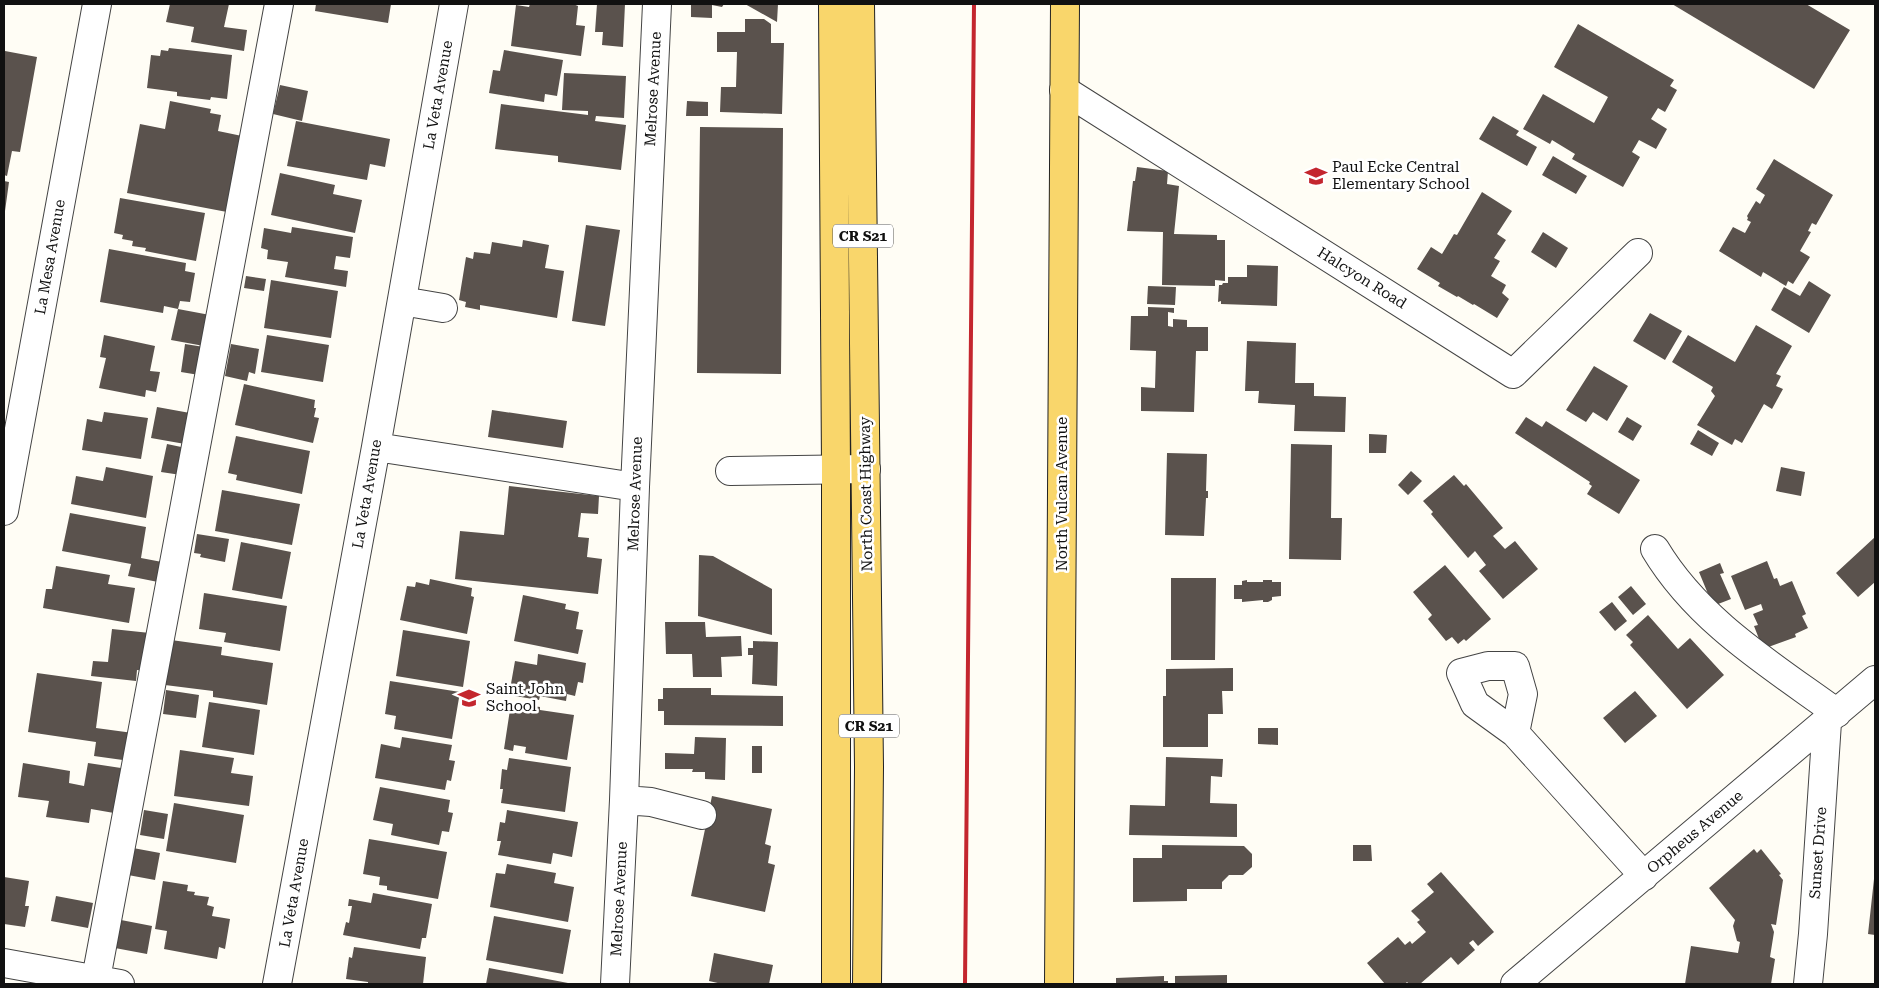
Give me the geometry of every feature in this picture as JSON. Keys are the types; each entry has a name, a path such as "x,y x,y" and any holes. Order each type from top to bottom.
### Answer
{"main road":[{"name":"North Coast Highway","path":"833,4 833,260 836,469 836,984"},
{"name":"North Coast Highway","path":"860,4 869,767 867,984"},
{"name":"North Vulcan Avenue","path":"1059,984 1065,4"}],"street":[{"name":"La Mesa Avenue","path":"4,511 97,4"},
{"path":"4,963 104,983 279,4"},
{"name":"La Veta Avenue","path":"277,984 376,447 454,4"},
{"name":"Melrose Avenue","path":"615,984 624,800 635,488 658,4"},
{"name":"Halcyon Road","path":"1064,90 1513,374 1638,253"},
{"path":"402,301 444,308"},
{"path":"376,447 635,488"},
{"path":"730,470 866,468"},
{"path":"1655,549 1668,571 1706,614 1832,718"},
{"name":"Orpheus Avenue","path":"1515,984 1875,680"},
{"name":"Sunset Drive","path":"1808,984 1832,718"},
{"path":"1515,733 1644,876"},
{"path":"624,800 651,802 702,815"}],"building":[{"path":"170,4 229,4 224,27 247,30 244,51 191,42 194,27 166,22"},
{"path":"316,4 391,4 388,23 315,11"},
{"path":"530,4 573,4 578,6 576,25 585,26 581,56 511,46 516,5 529,7"},
{"path":"597,4 625,4 623,47 602,45 603,32 595,32"},
{"path":"691,4 724,4 722,7 712,5 712,18 691,17"},
{"path":"745,4 778,4 777,22"},
{"path":"1672,4 1806,4 1850,30 1814,89"},
{"path":"745,19 764,19 771,24 771,43 784,43 782,114 720,112 721,87 736,87 737,52 717,52 717,32 745,32"},
{"path":"1578,24 1674,80 1670,86 1677,90 1665,112 1658,108 1651,119 1667,129 1656,149 1639,140 1632,152 1640,157 1623,187 1572,159 1575,154 1552,140 1550,144 1523,129 1543,94 1594,123 1608,97 1554,67"},
{"path":"169,48 232,55 227,99 211,97 210,100 177,96 177,92 147,88 151,55 160,56 161,50 168,51"},
{"path":"504,50 563,60 557,96 545,94 544,102 489,93 493,70 500,71"},
{"path":"5,51 37,57 20,152 12,151 7,176 4,175"},
{"path":"564,73 626,76 624,118 596,116 595,121 626,125 621,170 558,162 558,156 495,149 501,104 588,115 588,111 562,110"},
{"path":"280,85 308,91 302,121 273,114"},
{"path":"170,101 211,109 210,113 221,115 218,131 242,136 227,212 127,193 140,124 165,129"},
{"path":"687,101 708,102 708,116 686,116"},
{"path":"1493,116 1519,131 1516,135 1537,147 1527,166 1479,139"},
{"path":"296,121 390,139 385,167 370,164 367,180 287,166"},
{"path":"700,127 783,128 781,374 697,373"},
{"path":"1553,156 1587,176 1576,194 1542,175"},
{"path":"1774,159 1833,195 1816,225 1812,223 1808,231 1811,232 1800,251 1810,257 1793,284 1788,281 1786,286 1763,272 1761,277 1719,251 1733,227 1745,233 1751,222 1747,220 1747,216 1756,201 1760,204 1765,195 1756,189"},
{"path":"1137,167 1168,171 1167,184 1179,186 1174,234 1217,235 1217,240 1225,240 1225,281 1215,280 1215,286 1162,285 1163,232 1127,231 1133,181 1135,181"},
{"path":"280,173 335,185 333,194 362,200 355,233 271,215"},
{"path":"4,181 9,182 5,211 4,211"},
{"path":"1482,192 1512,211 1497,234 1506,240 1494,258 1500,261 1491,276 1506,285 1502,293 1509,299 1497,318 1438,286 1440,283 1417,269 1431,247 1442,254 1454,234 1457,235"},
{"path":"120,198 205,213 196,261 145,251 146,248 132,246 133,241 122,239 123,235 114,233"},
{"path":"586,225 620,230 605,326 572,321"},
{"path":"292,227 353,237 350,258 336,256 334,269 348,271 346,287 285,277 288,262 267,259 268,250 261,248 264,228 291,233"},
{"path":"1543,232 1568,248 1556,268 1531,252"},
{"path":"523,240 549,245 545,268 564,271 557,318 480,305 480,310 465,307 466,302 459,300 466,257 473,259 474,252 490,254 492,242 522,247"},
{"path":"109,249 186,263 185,271 195,273 190,302 180,301 178,309 164,306 163,313 100,302"},
{"path":"1247,265 1278,266 1277,306 1221,304 1221,301 1218,302 1219,285 1228,283 1228,277 1247,277"},
{"path":"246,276 266,279 264,291 244,288"},
{"path":"271,280 338,291 331,338 264,328"},
{"path":"1809,281 1831,295 1809,333 1771,310 1784,287 1800,296"},
{"path":"1148,286 1176,287 1175,305 1147,304"},
{"path":"1148,307 1174,308 1174,313 1168,312 1168,326 1173,327 1173,319 1187,320 1187,327 1208,327 1208,351 1196,351 1194,412 1141,411 1141,387 1155,388 1156,351 1130,350 1131,316 1148,316"},
{"path":"178,309 210,315 204,346 171,340"},
{"path":"1650,313 1682,331 1665,360 1633,341"},
{"path":"1756,325 1792,346 1776,374 1781,376 1776,386 1783,389 1772,409 1764,404 1742,443 1735,439 1732,445 1697,425 1715,396 1711,391 1713,387 1672,362 1688,335 1735,362"},
{"path":"104,335 155,346 150,371 160,372 156,392 146,390 145,397 99,388 106,358 100,357"},
{"path":"267,335 329,345 323,382 261,372"},
{"path":"1247,341 1296,343 1295,383 1314,383 1314,396 1346,397 1345,432 1294,431 1295,405 1258,403 1259,391 1245,391"},
{"path":"185,344 204,347 199,375 181,372"},
{"path":"231,344 259,349 255,374 249,372 247,381 225,376"},
{"path":"1594,366 1628,386 1607,421 1593,412 1586,422 1566,410"},
{"path":"244,384 315,400 314,417 319,418 313,443 235,425"},
{"path":"157,407 190,413 185,444 151,438"},
{"path":"492,410 567,421 563,448 488,437"},
{"path":"104,412 148,418 141,459 82,450 87,419 102,422"},
{"path":"1526,417 1542,427 1546,421 1640,480 1619,514 1587,494 1592,486 1589,484 1590,482 1515,433"},
{"path":"1627,417 1642,426 1633,441 1618,432"},
{"path":"1698,430 1719,443 1712,456 1690,444"},
{"path":"1369,434 1387,435 1386,453 1369,453"},
{"path":"236,436 310,451 302,494 236,480 237,475 228,473"},
{"path":"167,444 186,448 181,475 161,472"},
{"path":"1291,444 1332,445 1331,518 1342,518 1341,560 1289,559"},
{"path":"1167,453 1207,454 1206,491 1208,491 1208,498 1206,498 1204,536 1165,535"},
{"path":"106,467 153,476 146,518 71,504 76,476 103,481"},
{"path":"1781,467 1805,472 1801,496 1776,491"},
{"path":"1411,471 1422,481 1408,495 1398,485"},
{"path":"1454,475 1464,486 1466,484 1503,528 1493,536 1505,549 1515,541 1538,569 1503,599 1479,571 1486,565 1475,551 1468,558 1431,514 1433,512 1423,501"},
{"path":"509,486 599,496 598,514 581,513 578,537 589,538 587,557 602,559 598,594 455,579 460,531 504,535"},
{"path":"222,490 300,504 292,545 215,531"},
{"path":"70,513 146,527 141,558 162,562 158,582 128,576 131,564 62,551"},
{"path":"197,534 229,539 225,562 200,557 201,554 194,553"},
{"path":"1875,537 1875,582 1858,597 1836,573"},
{"path":"241,542 291,552 282,599 232,590"},
{"path":"699,555 713,556 772,589 772,635 698,616"},
{"path":"1767,561 1774,579 1777,578 1780,586 1792,581 1806,614 1802,616 1808,628 1795,634 1796,637 1763,649 1754,626 1758,625 1753,614 1763,610 1761,604 1745,610 1731,576"},
{"path":"1720,563 1724,573 1720,574 1731,599 1713,606 1699,572"},
{"path":"1445,565 1491,619 1466,641 1464,639 1458,644 1452,637 1446,641 1428,619 1432,615 1413,592"},
{"path":"56,566 110,575 108,584 135,588 129,623 43,608 46,589 52,589"},
{"path":"1171,578 1216,578 1215,660 1171,660"},
{"path":"430,579 472,588 471,596 474,597 467,634 400,620 407,586 415,587 416,582 429,585"},
{"path":"1247,580 1247,582 1272,580 1272,582 1281,582 1281,596 1272,597 1272,600 1268,602 1263,602 1263,600 1242,602 1242,599 1234,599 1234,585 1242,585 1242,581"},
{"path":"1631,586 1646,604 1633,615 1618,597"},
{"path":"204,593 287,606 280,651 224,642 226,633 199,629"},
{"path":"523,595 566,604 565,609 579,612 576,629 583,630 578,654 514,641"},
{"path":"1612,602 1627,621 1615,631 1599,612"},
{"path":"1648,615 1678,649 1690,638 1724,675 1687,709 1630,645 1633,642 1626,635"},
{"path":"665,622 705,622 706,637 741,636 742,656 721,657 722,677 693,677 692,654 666,654"},
{"path":"112,629 150,633 146,671 137,670 136,681 91,676 93,661 108,662"},
{"path":"403,630 470,641 463,687 396,676"},
{"path":"171,640 222,647 221,655 273,663 267,705 213,697 213,691 165,685"},
{"path":"753,641 778,642 777,686 752,684 753,655 748,655 748,648 753,648"},
{"path":"538,654 586,663 583,683 578,682 575,696 567,694 566,701 540,696 539,700 509,695 515,661 537,665"},
{"path":"1233,668 1233,691 1222,691 1223,714 1208,714 1208,747 1163,747 1163,696 1166,696 1166,669"},
{"path":"37,673 102,682 96,728 133,733 130,761 94,756 96,742 28,732"},
{"path":"390,681 460,692 452,739 394,729 396,716 385,714"},
{"path":"663,688 711,688 711,695 783,696 783,726 664,725 664,711 658,711 658,699 663,699"},
{"path":"166,690 199,695 196,718 163,714"},
{"path":"1635,691 1657,716 1625,743 1603,718"},
{"path":"209,702 260,710 254,755 202,747"},
{"path":"511,703 574,715 567,760 525,753 526,747 514,745 513,751 504,749"},
{"path":"1258,728 1278,728 1278,745 1258,744"},
{"path":"402,737 452,745 449,760 455,761 451,781 447,780 445,790 375,778 381,744 400,748"},
{"path":"695,737 726,738 725,780 705,779 705,772 692,772 693,769 665,769 665,753 694,754"},
{"path":"752,746 762,746 762,773 752,773"},
{"path":"180,750 234,758 231,773 253,776 249,806 174,796"},
{"path":"1166,757 1223,759 1222,777 1211,776 1210,803 1237,804 1237,837 1129,835 1130,805 1165,806"},
{"path":"509,758 571,767 565,812 501,803 503,789 500,789 502,769 507,770"},
{"path":"23,763 70,771 69,783 84,786 88,763 121,768 114,813 91,809 89,823 46,817 49,801 18,797"},
{"path":"380,787 450,800 448,812 453,813 449,832 442,831 439,845 391,835 393,824 373,820"},
{"path":"712,796 772,809 765,844 771,846 768,863 775,865 765,912 691,896"},
{"path":"174,803 244,815 236,863 166,851"},
{"path":"144,810 168,814 164,839 140,835"},
{"path":"507,810 578,822 572,857 553,853 551,864 498,855 501,841 497,841 500,822 505,823"},
{"path":"369,839 447,852 438,899 387,890 387,886 379,885 380,877 363,874"},
{"path":"1162,845 1244,846 1252,854 1252,867 1243,875 1229,875 1222,882 1222,889 1187,889 1187,901 1133,902 1133,858 1162,858"},
{"path":"1353,845 1371,845 1372,861 1353,861"},
{"path":"133,848 160,853 155,880 128,875"},
{"path":"1754,849 1757,853 1761,849 1781,874 1779,875 1783,880 1776,925 1771,924 1774,932 1770,957 1775,959 1771,984 1685,984 1691,946 1738,953 1740,942 1737,941 1733,926 1735,920 1709,888"},
{"path":"507,864 556,873 554,883 574,887 568,922 490,907 496,873 505,874"},
{"path":"1441,872 1494,932 1478,946 1473,940 1469,943 1475,950 1458,965 1451,957 1420,984 1409,984 1407,982 1405,984 1385,984 1367,963 1398,937 1405,945 1410,941 1412,944 1426,932 1417,922 1420,920 1411,911 1434,892 1427,884"},
{"path":"4,877 29,881 25,906 29,906 25,927 4,924"},
{"path":"1875,879 1875,935 1868,934"},
{"path":"163,881 188,885 187,891 195,892 194,895 209,897 207,905 214,907 212,916 230,919 225,949 219,947 217,959 164,949 167,931 155,929"},
{"path":"373,893 432,904 426,938 422,938 420,949 343,935 346,922 349,923 352,906 348,906 349,899 371,903"},
{"path":"56,896 93,903 88,928 51,921"},
{"path":"494,916 571,930 563,974 486,960"},
{"path":"121,920 152,926 147,954 115,948"},
{"path":"354,947 426,957 423,984 368,984 368,982 346,979 349,957 352,958"},
{"path":"714,953 773,965 769,984 722,984 709,981"},
{"path":"489,968 568,983 568,984 486,984"},
{"path":"1227,975 1227,984 1175,984 1175,976"},
{"path":"1164,976 1164,981 1168,981 1168,984 1116,984 1116,978"}],"railway":[{"path":"965,984 974,4"}],"place":[{"name":"Paul Ecke Central Elementary School","path":"1316,176"},
{"name":"Saint John School","path":"469,698"}]}
